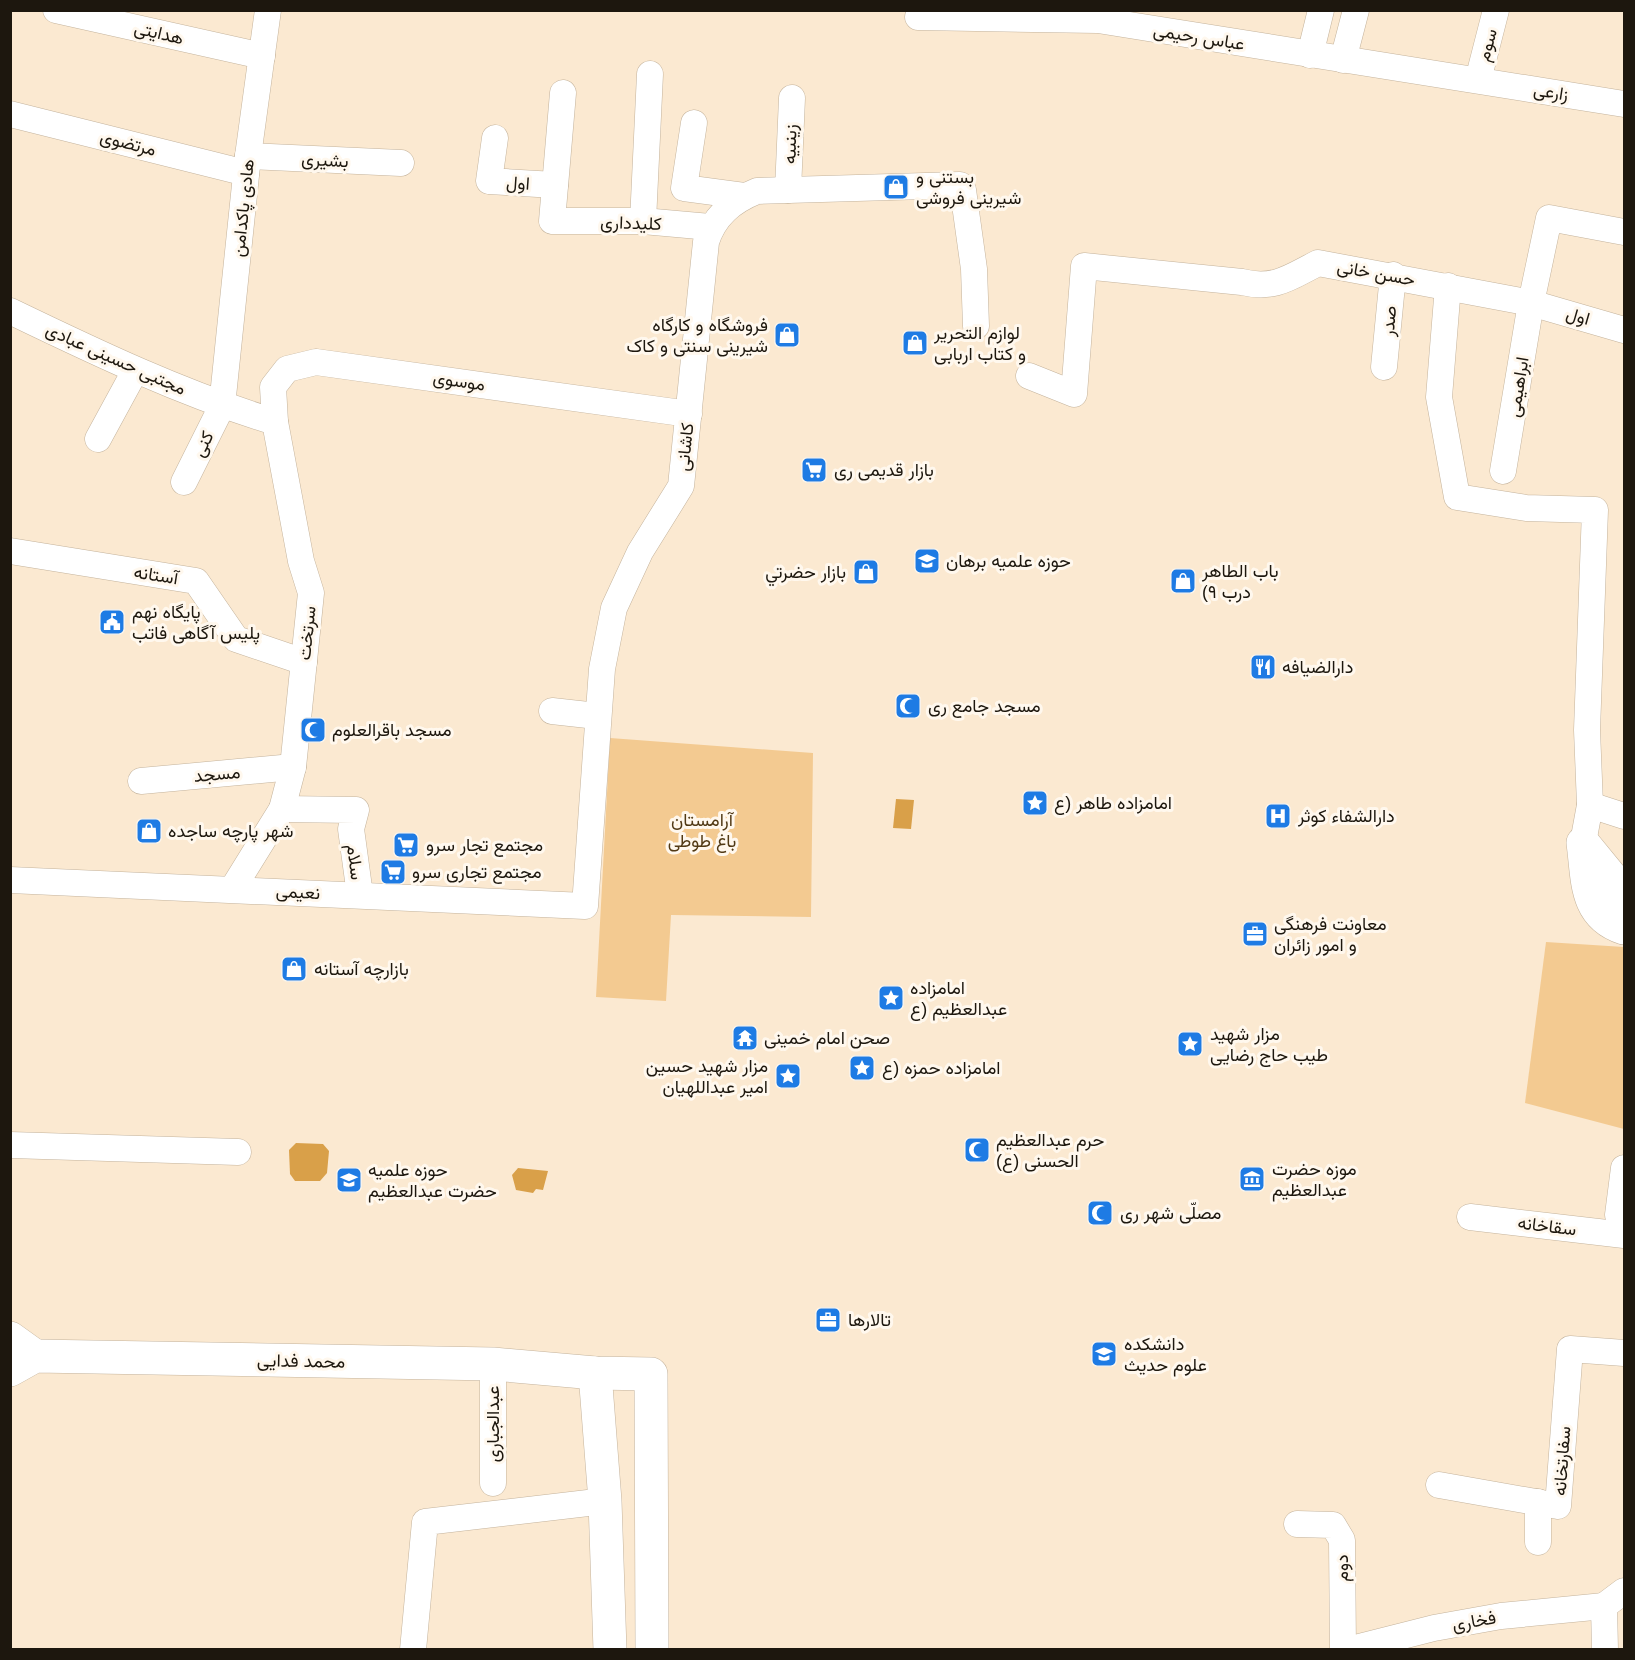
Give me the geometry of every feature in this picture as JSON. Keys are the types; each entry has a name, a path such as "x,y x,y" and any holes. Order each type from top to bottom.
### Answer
{"street":[{"name":"هدایتی","path":"56,10 262,56"},
{"name":"هادی پاکدامن","path":"222,406 247,165 268,10"},
{"path":"1310,55 1321,10"},
{"path":"1343,60 1356,10"},
{"name":"سوم","path":"1478,80 1496,10"},
{"name":"عباس رحیمی","path":"918,17 1098,20 1478,80"},
{"path":"643,221 650,74"},
{"name":"زارعی","path":"1478,80 1624,104"},
{"path":"555,185 563,93"},
{"name":"زینبیه","path":"788,190 792,98"},
{"name":"مرتضوی","path":"10,114 247,165"},
{"path":"694,123 684,188 744,196"},
{"name":"اول","path":"495,138 489,181 555,185"},
{"name":"بشیری","path":"247,165 401,163"},
{"name":"کلیدداری","path":"555,185 552,221 643,221 710,227"},
{"path":"710,227 728,206 757,191 960,185 974,269 976,326"},
{"path":"1531,303 1549,218 1624,231"},
{"name":"کاشانی","path":"585,906 602,669 615,608 640,552 681,486 706,242 710,227"},
{"name":"حسن خانی","path":"1029,376 1074,394 1084,266 1242,282 1259,286 1297,277 1318,263 1393,275 1531,303"},
{"name":"صدر","path":"1384,367 1393,275"},
{"path":"1448,286 1439,397 1457,497 1526,508 1595,510 1587,730 1590,805 1583,843 1591,902 1611,923 1624,928"},
{"name":"اول","path":"1531,303 1624,330"},
{"name":"ابراهیمی","path":"1503,471 1531,303"},
{"name":"مجتبی حسینی عبادی","path":"10,311 135,371 222,406"},
{"name":"موسوی","path":"275,422 273,387 287,369 316,362 689,414"},
{"path":"98,439 135,371"},
{"path":"222,406 275,422"},
{"name":"کنی","path":"184,482 222,406"},
{"name":"سرتخت","path":"233,888 282,809 293,767 311,593 301,561 275,422"},
{"name":"آستانه","path":"10,551 196,581 236,639 304,662"},
{"path":"552,711 597,716"},
{"name":"مسجد","path":"141,781 293,767"},
{"path":"1590,805 1624,816"},
{"name":"سلام","path":"282,809 357,810 351,829 360,895"},
{"path":"1583,843 1624,893"},
{"name":"نعیمی","path":"10,880 233,888 585,906"},
{"path":"10,1145 238,1152"},
{"path":"1624,1168 1618,1215 1624,1227"},
{"name":"سقاخانه","path":"1470,1217 1624,1235"},
{"name":"سفارتخانه","path":"1439,1485 1558,1506 1570,1349 1624,1353"},
{"name":"محمد فدایی","path":"19,1354 493,1364 595,1373 651,1374 652,1650"},
{"name":"عبدالجباری","path":"493,1364 493,1483"},
{"path":"595,1373 605,1501 610,1650"},
{"path":"412,1650 426,1522 605,1501"},
{"path":"1538,1542 1539,1502"},
{"name":"دوم","path":"1297,1524 1333,1525 1342,1540 1345,1650"},
{"path":"1605,1650 1604,1606 1624,1591"},
{"name":"فخاری","path":"1345,1650 1391,1644 1501,1616 1604,1606"}],"green space":[{"name":"آرامستان باغ طوطی","path":"610,738 813,753 811,917 671,915 666,1001 596,997"},
{"path":"1546,942 1624,947 1624,1129 1525,1103"}],"shaded area":[{"path":"896,799 914,800 911,829 893,828"},
{"path":"296,1143 323,1144 329,1151 327,1173 320,1181 295,1181 290,1174 289,1150"},
{"path":"518,1168 548,1171 543,1190 536,1189 533,1193 516,1190 512,1175"}],"place":[{"name":"بستنی و شیرینی فروشی","path":"896,187"},
{"name":"فروشگاه و کارگاه شیرینی سنتی و کاک","path":"787,335"},
{"name":"لوازم التحریر و کتاب اربابی","path":"915,343"},
{"name":"بازار قدیمی ری","path":"814,470"},
{"name":"حوزه علمیه برهان","path":"927,561"},
{"name":"بازار حضرتي","path":"866,572"},
{"name":"باب الطاهر (درب ۹","path":"1183,581"},
{"name":"پایگاه نهم پلیس آگاهی فاتب","path":"112,622"},
{"name":"دارالضیافه","path":"1263,667"},
{"name":"مسجد جامع ری","path":"908,706"},
{"name":"مسجد باقرالعلوم","path":"313,730"},
{"name":"امامزاده طاهر (ع","path":"1035,803"},
{"name":"دارالشفاء کوثر","path":"1278,816"},
{"name":"شهر پارچه ساجده","path":"149,831"},
{"name":"مجتمع تجار سرو","path":"406,845"},
{"name":"مجتمع تجاری سرو","path":"393,872"},
{"name":"معاونت فرهنگی و امور زائران","path":"1255,934"},
{"name":"بازارچه آستانه","path":"294,969"},
{"name":"امامزاده عبدالعظیم (ع","path":"891,998"},
{"name":"صحن امام خمینی","path":"745,1038"},
{"name":"مزار شهید طیب حاج رضایی","path":"1190,1044"},
{"name":"امامزاده حمزه (ع","path":"862,1068"},
{"name":"مزار شهید حسین امیر عبداللهیان","path":"788,1076"},
{"name":"حرم عبدالعظیم الحسنی (ع)","path":"977,1150"},
{"name":"موزه حضرت عبدالعظیم","path":"1252,1179"},
{"name":"حوزه علمیه حضرت عبدالعظیم","path":"349,1180"},
{"name":"مصلّی شهر ری","path":"1100,1213"},
{"name":"تالارها","path":"828,1320"},
{"name":"دانشکده علوم حدیث","path":"1104,1354"}]}
